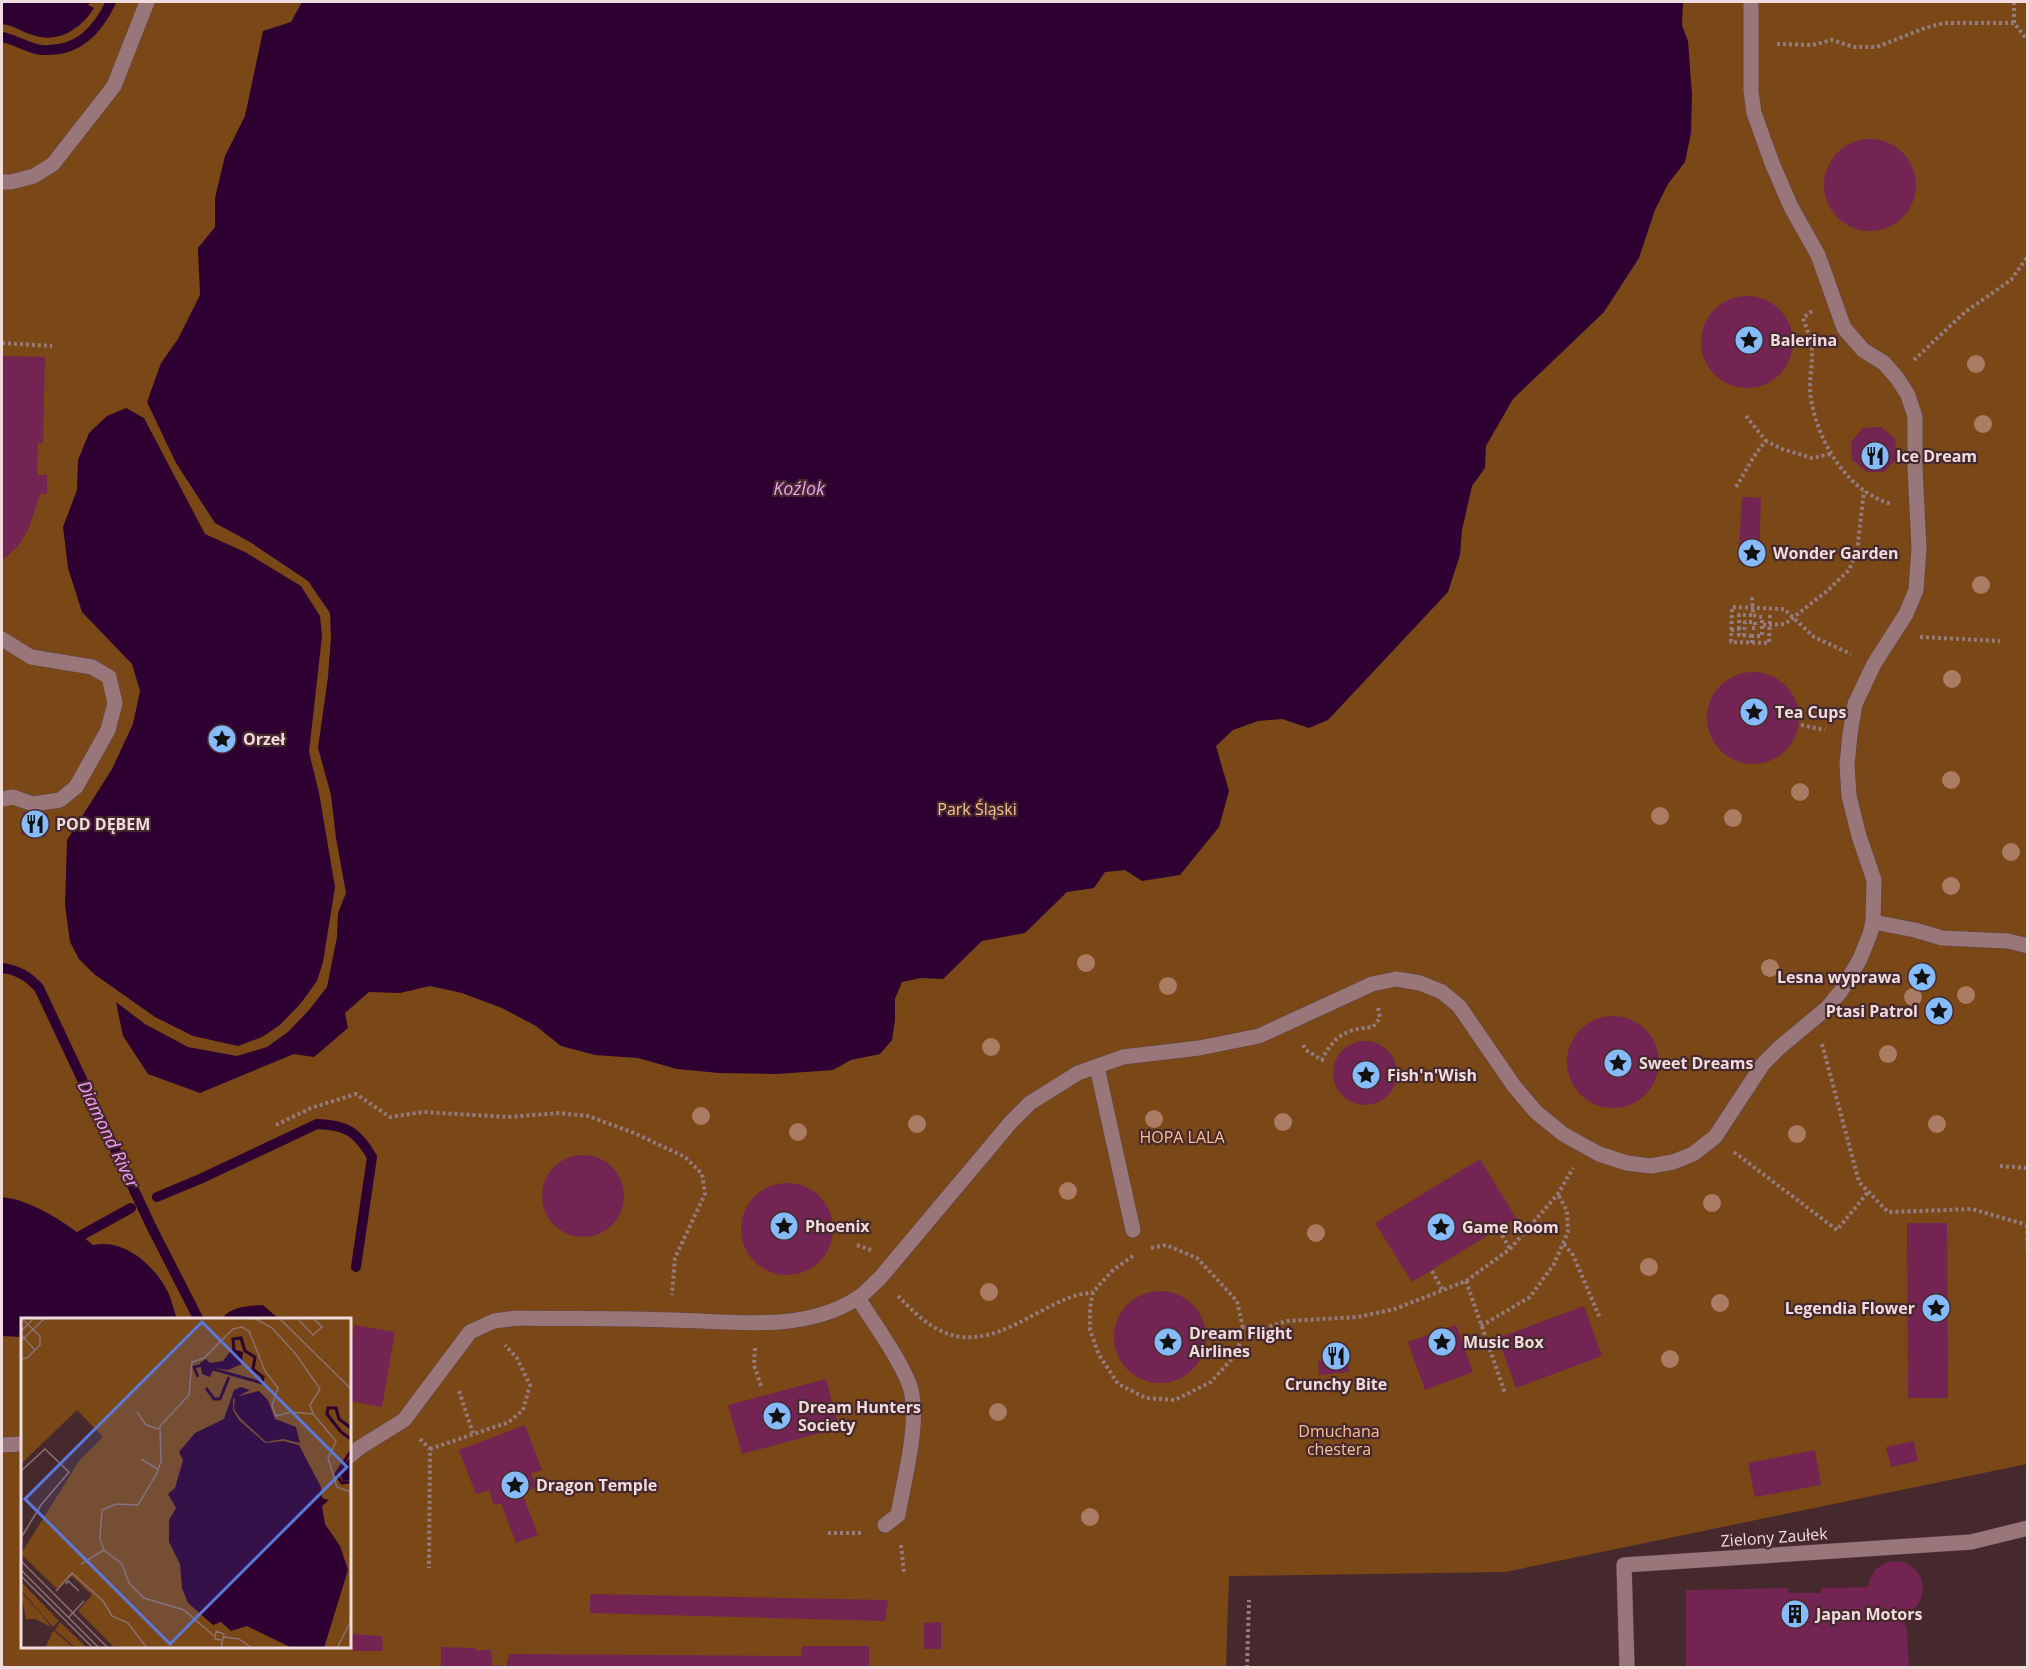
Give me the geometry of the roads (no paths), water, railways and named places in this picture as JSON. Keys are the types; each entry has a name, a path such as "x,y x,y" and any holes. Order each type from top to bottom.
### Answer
{"street":[{"path":"2,182 34,176 53,164 114,86 147,2"},
{"path":"351,1455 404,1420 470,1332 494,1321 516,1318 756,1323 814,1317 839,1309 858,1298 880,1278 1011,1122 1030,1103 1078,1073 1123,1057 1199,1048 1260,1036 1372,984 1396,979 1420,983 1442,992 1459,1006 1514,1086 1536,1112 1563,1134 1599,1154 1627,1163 1651,1166 1673,1162 1693,1154 1715,1137 1763,1064 1827,1008 1840,991 1860,959 1870,934 1873,922 1874,880 1849,796 1847,765 1850,734 1855,704 1874,664 1906,614 1916,590 1919,548 1915,417 1908,395 1897,378 1884,363 1863,350 1844,328 1818,255 1791,207 1754,113 1751,91 1751,2"},
{"path":"2,639 31,657 92,667 109,677 115,703 108,730 76,787 60,800 33,804 13,797 2,799"},
{"path":"1873,922 1916,930 1942,938 2008,941 2028,946"},
{"path":"1096,1067 1133,1230"},
{"path":"858,1298 900,1365 912,1393 914,1416 898,1515 885,1525"},
{"path":"2,1445 21,1444"},
{"name":"Zielony Zaułek","path":"1627,1668 1624,1565 1971,1542 2028,1528"}],"water":[{"path":"2,2 91,2 88,5 94,8 76,28 51,38 29,34 2,24"},
{"name":"Koźlok","path":"302,2 1683,2 1682,25 1688,41 1692,95 1691,133 1685,162 1668,184 1655,210 1639,258 1604,312 1513,399 1486,446 1485,468 1472,486 1462,530 1460,555 1448,592 1328,720 1309,728 1282,719 1258,721 1233,730 1216,746 1229,791 1219,827 1180,875 1142,881 1125,870 1105,872 1094,888 1067,892 1025,933 982,941 943,979 921,978 902,982 895,999 892,1040 880,1054 851,1060 833,1070 777,1074 719,1073 677,1069 638,1058 595,1055 561,1046 536,1026 502,1008 462,993 430,986 400,993 369,992 345,1013 348,1028 314,1057 294,1054 200,1093 148,1074 123,1036 116,1002 145,1024 188,1047 237,1056 267,1047 288,1032 327,987 337,937 338,913 346,893 331,795 318,748 328,677 330,613 308,581 250,542 215,523 176,463 147,402 161,363 178,339 200,295 198,248 215,227 215,198 225,156 245,116 263,31 291,22"},
{"path":"126,408 144,418 205,534 245,552 301,586 320,616 322,636 309,752 319,793 335,887 323,962 317,981 301,1003 280,1025 262,1037 238,1046 193,1036 155,1017 94,974 79,959 70,942 65,905 67,840 112,769 133,724 140,691 132,664 82,612 68,568 63,527 77,490 78,460 89,433 107,416"},
{"path":"2,1197 39,1208 73,1229 93,1245 116,1246 138,1256 162,1282 177,1318 21,1318 21,1337 2,1336"},
{"path":"263,1305 278,1318 222,1318 235,1309"}],"waterway":[{"path":"2,37 42,50 66,47 85,38 99,22 111,2"},
{"name":"Diamond River","path":"2,968 22,974 39,988 152,1228 198,1318"},
{"name":"Diamond River","path":"157,1197 317,1124 343,1128 356,1135 372,1157 356,1267"},
{"name":"Diamond River","path":"71,1241 131,1208"}],"place":[{"name":"Balerina","path":"1749,340"},
{"name":"Ice Dream","path":"1875,456"},
{"name":"Wonder Garden","path":"1752,553"},
{"name":"Tea Cups","path":"1754,712"},
{"name":"Orzeł","path":"222,739"},
{"name":"POD DĘBEM","path":"35,824"},
{"name":"Lesna wyprawa","path":"1922,977"},
{"name":"Ptasi Patrol","path":"1939,1011"},
{"name":"Sweet Dreams","path":"1618,1063"},
{"name":"Fish'n'Wish","path":"1366,1075"},
{"name":"Phoenix","path":"784,1226"},
{"name":"Game Room","path":"1441,1227"},
{"name":"Legendia Flower","path":"1936,1308"},
{"name":"Dream Flight Airlines","path":"1168,1342"},
{"name":"Music Box","path":"1442,1342"},
{"name":"Crunchy Bite","path":"1336,1356"},
{"name":"Dream Hunters Society","path":"777,1416"},
{"name":"Dragon Temple","path":"515,1485"},
{"name":"Japan Motors","path":"1795,1614"}],"park label":[{"name":"Park Śląski","path":"977,809"},
{"name":"HOPA LALA","path":"1182,1137"},
{"name":"Dmuchana chestera","path":"1339,1440"}]}
